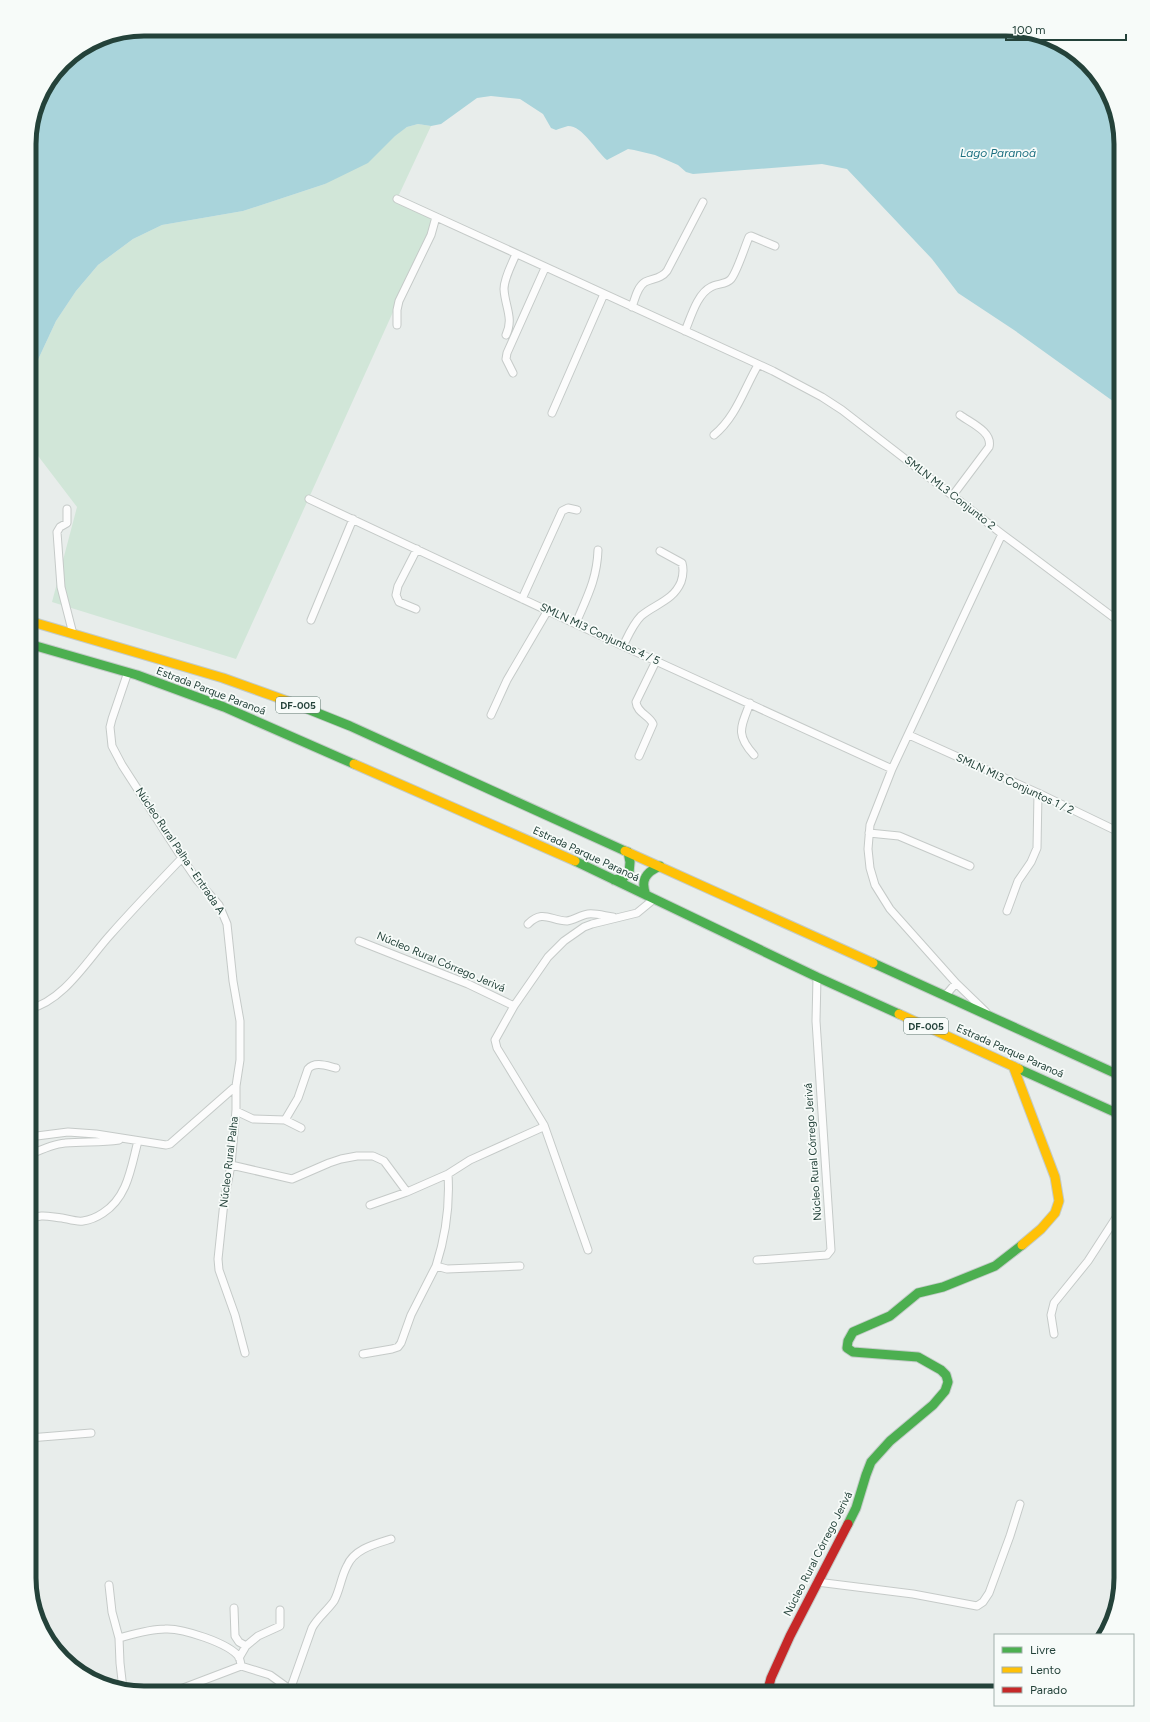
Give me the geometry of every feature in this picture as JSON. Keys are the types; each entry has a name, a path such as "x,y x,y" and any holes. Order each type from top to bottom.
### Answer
{"main road":[{"name":"Estrada Parque Paranoá","path":"36,623 186,666 298,705 356,728 945,996 996,1021 1114,1073"},
{"name":"Estrada Parque Paranoá","path":"36,646 128,672 224,707 318,747 389,780 547,848 818,977 1114,1112"},
{"path":"614,880 623,878 629,873 630,862 628,852"},
{"path":"650,897 642,884 643,878 647,872 660,866"},
{"name":"Núcleo Rural Córrego Jerivá","path":"769,1686 771,1678 817,1582 856,1508 864,1487 866,1476 874,1458 888,1443 932,1408 947,1387 948,1382 944,1372 927,1360 898,1353 852,1353 847,1348 851,1336 860,1328 890,1316 918,1293 943,1288 995,1266 1041,1229 1055,1213 1059,1194 1055,1177 1013,1066"}],"street":[{"name":"SMLN ML3 Conjunto 2","path":"397,199 758,365 822,397 842,410 1002,534 1114,618"},
{"path":"632,307 642,285 646,282 660,278 668,271 703,202"},
{"path":"397,325 399,301 431,235 436,217"},
{"path":"685,331 692,313 704,292 717,284 724,283 732,278 749,237 751,236 775,246"},
{"path":"506,335 510,327 510,321 506,303 505,284 516,254"},
{"path":"513,373 506,359 507,354 545,268"},
{"path":"552,413 604,294"},
{"path":"714,435 726,425 733,415 758,365"},
{"path":"953,495 989,447 990,443 988,435 960,415"},
{"name":"SMLN MI3 Conjuntos 4 / 5","path":"309,499 623,646 892,769"},
{"path":"522,599 562,511 568,508 577,510"},
{"path":"67,509 67,523 60,527 57,532 61,587 73,634"},
{"path":"311,620 353,519"},
{"path":"996,1021 956,982 882,898 875,885 870,868 868,849 872,817 892,769 1002,534"},
{"path":"416,609 399,602 396,595 398,586 417,549"},
{"path":"576,623 591,589 598,567 598,550"},
{"path":"623,646 642,616 670,598 677,590 682,579 682,564 660,551"},
{"path":"491,715 507,680 548,610"},
{"path":"639,756 653,724 650,718 639,710 636,702 656,661"},
{"name":"Núcleo Rural Palha - Entrada A","path":"128,672 110,727 112,746 122,765 182,858 197,880 219,905 227,924 233,981 240,1021 240,1060 236,1086"},
{"path":"750,703 744,717 741,733 744,743 754,755"},
{"name":"SMLN MI3 Conjuntos 1 / 2","path":"908,735 1038,793 1114,830"},
{"path":"1007,911 1018,881 1031,862 1037,848 1038,793"},
{"path":"869,833 899,836 970,866"},
{"path":"36,1006 48,1001 60,992 110,934 182,858"},
{"path":"588,1250 544,1125 496,1046 495,1040 514,1006 548,957 564,941 584,927 637,913 650,897"},
{"path":"528,924 538,917 543,916 565,921 587,914 617,918"},
{"name":"Núcleo Rural Córrego Jerivá","path":"359,941 468,984 514,1006"},
{"name":"Núcleo Rural Córrego Jerivá","path":"758,1260 827,1255 831,1252 816,1021 818,977"},
{"path":"945,996 956,982"},
{"path":"285,1120 296,1103 308,1069 311,1065 316,1064 336,1068"},
{"name":"Núcleo Rural Palha","path":"236,1086 236,1111 231,1165 224,1202 218,1259 219,1270 235,1315 246,1353"},
{"name":"Núcleo Rural Palha","path":"36,1136 68,1132 96,1134 162,1145 170,1144 236,1086"},
{"path":"236,1111 253,1119 285,1120 301,1128"},
{"path":"370,1205 407,1192 448,1174 470,1160 541,1128 544,1125"},
{"path":"36,1152 64,1142 109,1142 123,1139"},
{"path":"36,1217 44,1215 82,1221 97,1217 106,1211 115,1204 123,1193 128,1180 138,1141"},
{"path":"231,1165 292,1179 341,1159 357,1156 373,1156 384,1162 407,1192"},
{"path":"363,1354 392,1349 398,1347 401,1343 411,1315 436,1266 447,1225 448,1174"},
{"path":"1054,1334 1052,1316 1054,1303 1088,1261 1114,1221"},
{"path":"436,1266 447,1269 520,1266"},
{"path":"36,1437 91,1433"},
{"path":"817,1582 914,1594 977,1606 983,1602 990,1593 1020,1504"},
{"path":"294,1686 312,1628 316,1620 334,1600 346,1566 351,1558 361,1550 391,1539"},
{"path":"109,1585 112,1612 119,1638 122,1683"},
{"path":"234,1608 235,1636 239,1642 246,1646"},
{"path":"239,1658 246,1646 258,1636 280,1626 280,1610"},
{"path":"119,1638 164,1628 174,1629 219,1643 239,1658 241,1666"},
{"path":"188,1686 241,1666 270,1675 285,1686"}],"green space":[{"path":"418,124 431,126 397,199 436,217 236,659 52,602 77,507 36,453 36,364 56,321 76,291 98,265 133,239 162,225 243,211 325,184 407,127"}],"water":[{"name":"Lago Paranoá","path":"137,36 1013,36 1041,42 1060,50 1072,58 1092,78 1100,90 1106,103 1113,130 1114,402 1014,330 958,293 932,259 847,169 822,164 693,174 686,172 678,165 655,155 628,149 607,160 584,134 574,127 568,126 556,130 551,128 543,114 520,99 491,96 477,98 441,124 431,126 418,124 407,127 395,136 368,163 325,184 243,211 162,225 133,239 98,265 76,291 56,321 36,364 36,137 40,116 47,96 54,84 73,63 96,47 123,38"}],"traffic: fast":[{"path":"36,646 137,675 224,707 354,764"},
{"path":"290,702 350,726 625,851"},
{"path":"614,880 623,878 629,873 630,862 628,852"},
{"path":"575,861 817,977 899,1014"},
{"path":"646,895 644,890 644,881 651,871 660,866"},
{"path":"873,963 1114,1073"},
{"path":"1019,1069 1114,1112"},
{"path":"848,1524 856,1508 871,1462 890,1441 933,1405 945,1391 948,1382 946,1375 941,1370 918,1357 853,1352 847,1348 848,1341 853,1332 890,1316 918,1293 943,1287 995,1266 1022,1245"}],"traffic: slow":[{"path":"36,623 223,678 290,702"},
{"path":"354,764 575,861"},
{"path":"625,851 873,963"},
{"path":"899,1014 1019,1069"},
{"path":"1013,1066 1055,1177 1059,1201 1055,1213 1041,1229 1022,1245"}],"traffic: jam":[{"path":"769,1686 790,1636 848,1524"}]}
